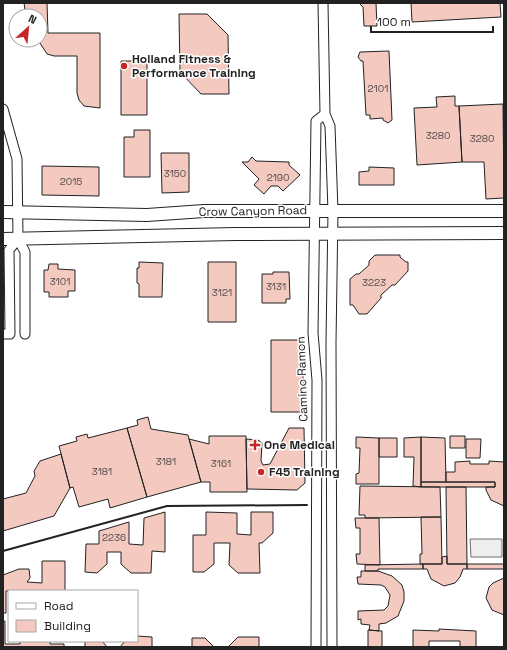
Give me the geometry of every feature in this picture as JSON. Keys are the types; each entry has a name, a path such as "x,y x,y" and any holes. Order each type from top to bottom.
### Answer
{"main road":[{"name":"Crow Canyon Road","path":"3,212 146,215 204,211 504,211"},
{"name":"Crow Canyon Road","path":"3,239 236,234 332,235 504,233"}],"street":[{"path":"323,3 325,114 330,126 333,211 332,647"},
{"path":"3,109 18,159 18,239 25,252 25,334"},
{"name":"Camino Ramon","path":"316,647 316,380 313,333 314,234 316,211 316,121 325,114"},
{"path":"6,334 9,250 18,239"}],"shaded area":[{"path":"470,539 502,539 502,557 471,557"}],"building":[{"path":"24,3 47,3 47,8 25,8"},
{"path":"359,3 376,3 377,26 364,26 363,7"},
{"path":"411,3 500,3 501,17 412,22"},
{"path":"179,14 207,14 228,35 229,94 201,94 180,72"},
{"path":"48,33 100,33 100,108 84,106 79,100 77,93 77,56 54,56 47,54 43,48 48,48"},
{"path":"389,51 392,120 388,123 383,120 383,118 370,119 370,115 366,115 363,61 361,61 358,57 360,52"},
{"path":"121,61 147,61 147,115 121,115"},
{"path":"455,96 455,106 459,106 462,162 417,165 414,108 437,107 436,97"},
{"path":"503,104 504,198 486,199 484,162 462,162 459,106"},
{"path":"134,130 150,130 150,177 124,177 124,137 134,137"},
{"path":"161,153 189,153 189,192 162,193"},
{"path":"252,157 256,161 289,162 289,165 300,175 283,191 278,186 271,186 264,194 254,185 259,179 242,162 248,162"},
{"path":"42,166 99,167 99,196 42,195"},
{"path":"369,167 394,168 394,185 359,185 359,172 369,171"},
{"path":"375,255 400,255 400,257 408,262 408,271 395,285 392,285 381,295 381,298 367,314 359,314 353,305 350,305 350,279 356,274 359,274 369,265 369,261"},
{"path":"139,262 163,263 162,297 139,297 137,268 139,268"},
{"path":"208,262 236,262 236,322 208,322"},
{"path":"49,264 58,264 58,269 75,270 75,291 68,291 68,297 49,297 49,292 44,292 44,270 48,270"},
{"path":"273,272 289,272 290,299 286,299 286,303 262,303 262,274 273,274"},
{"path":"271,340 303,340 303,412 271,412"},
{"path":"148,417 151,429 188,435 201,482 147,497 127,428 138,425 137,420"},
{"path":"127,428 147,497 110,508 108,499 79,507 73,487 70,488 59,446 77,441 76,437 87,434 88,438"},
{"path":"289,428 304,428 305,483 297,490 247,489 246,439 258,440 262,443 261,461 263,465 270,464"},
{"path":"209,436 246,436 247,492 210,492 210,482 201,482 189,439 209,444"},
{"path":"450,436 465,436 465,448 450,448"},
{"path":"356,437 379,438 379,484 356,484 356,474 359,473 360,448 356,448"},
{"path":"421,437 445,438 446,482 421,482"},
{"path":"421,437 421,487 413,486 414,457 404,457 404,438"},
{"path":"379,438 397,438 397,457 379,457"},
{"path":"466,439 481,439 480,458 466,458"},
{"path":"61,454 70,488 54,516 3,531 3,499 26,493 35,476 34,471 40,461"},
{"path":"470,461 470,464 489,464 489,461 504,462 504,506 491,500 486,490 486,487 495,487 495,482 446,482 446,472 455,472 455,462"},
{"path":"421,482 495,482 495,487 421,487"},
{"path":"360,486 440,487 441,517 365,518 365,515 359,515"},
{"path":"446,487 466,487 467,564 447,564"},
{"path":"165,512 165,552 152,551 151,573 131,573 121,564 121,552 107,552 107,564 97,573 85,572 86,544 99,544 99,531 129,522 129,544 143,545 144,518"},
{"path":"206,512 237,513 237,534 251,535 251,512 273,512 273,533 262,543 259,543 260,573 238,573 229,565 230,543 214,543 214,564 204,572 193,572 193,535 206,535"},
{"path":"421,517 441,517 442,564 420,564 420,554 422,554"},
{"path":"355,518 379,518 380,565 357,564 356,554 360,554 360,528 356,528"},
{"path":"447,556 447,564 467,564 467,569 463,569 460,577 455,583 444,586 431,579 427,569 423,569 423,564 442,564 442,557"},
{"path":"42,561 65,561 65,590 8,590 6,591 6,613 3,613 3,575 19,569 29,569 30,578 27,582 42,583"},
{"path":"423,564 423,569 378,569 378,571 365,571 365,565"},
{"path":"467,564 504,564 504,569 467,569"},
{"path":"361,571 378,571 392,576 402,585 404,601 398,616 386,623 379,624 379,631 369,630 370,625 361,624 361,619 358,620 358,611 384,610 388,606 390,595 385,587 381,585 358,584 357,577 361,577"},
{"path":"504,578 504,615 492,610 486,598 489,587 493,583"},
{"path":"3,621 5,621 5,644 20,644 20,642 50,642 50,644 64,644 64,647 3,647"},
{"path":"439,629 476,631 476,647 460,647 460,641 429,641 429,647 413,647 413,630 439,631"},
{"path":"368,630 382,631 382,647 368,647"},
{"path":"138,636 152,637 152,647 120,647 124,642 138,642"},
{"path":"238,637 259,637 259,647 228,647"},
{"path":"192,638 205,638 214,647 192,647"},
{"path":"85,642 103,642 107,647 85,647"}],"wall":[{"path":"3,551 167,506 307,505"}],"place":[{"name":"Holland Fitness & Performance Training","path":"124,66"},
{"name":"One Medical","path":"255,445"},
{"name":"F45 Training","path":"261,472"}]}
